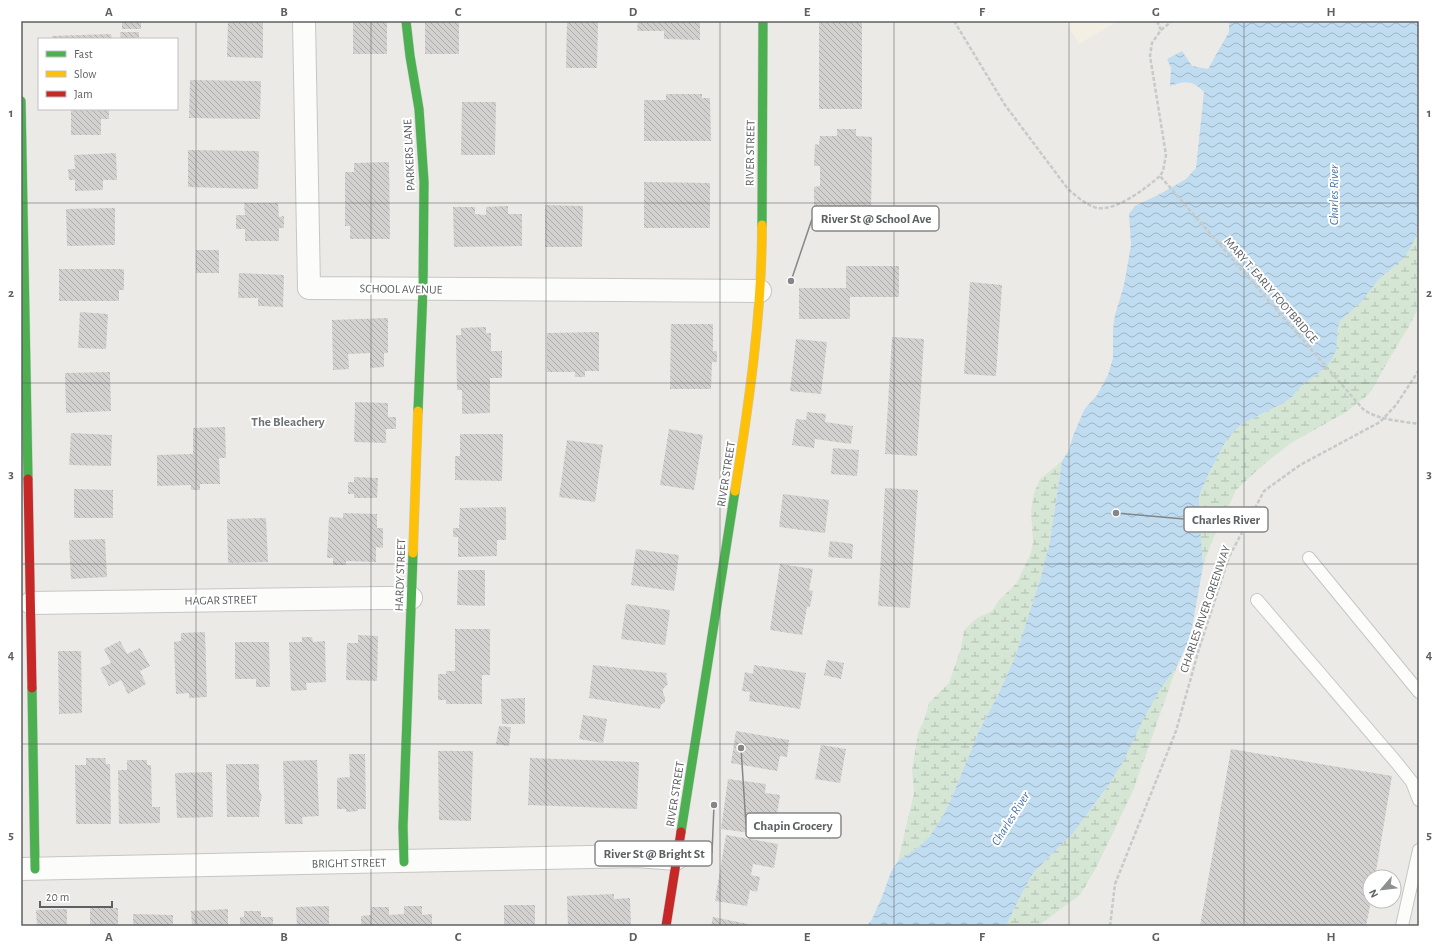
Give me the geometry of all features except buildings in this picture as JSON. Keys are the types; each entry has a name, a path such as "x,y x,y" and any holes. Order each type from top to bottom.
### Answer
{"street":[{"name":"SCHOOL AVENUE","path":"304,21 309,288 760,291"},
{"name":"PARKERS LANE","path":"406,21 408,48 417,93 422,147 424,182 424,289"},
{"name":"RIVER STREET","path":"666,926 748,415 756,354 762,223 763,21"},
{"path":"21,102 30,603 28,869"},
{"name":"HARDY STREET","path":"404,862 403,819 424,289"},
{"name":"HAGAR STREET","path":"30,603 411,598"},
{"name":"BRIGHT STREET","path":"28,869 637,856 676,859"}],"lane":[{"path":"1309,558 1419,692"},
{"path":"1257,600 1396,762 1412,782 1419,800"},
{"path":"1402,926 1419,850"}],"path":[{"path":"954,21 1004,105 1068,190 1096,207 1110,207 1140,191 1160,176 1164,171 1166,156 1150,56 1152,43 1161,30 1172,21"},
{"path":"1157,21 1161,30"},
{"name":"MARY T. EARLY FOOTBRIDGE","path":"1160,176 1363,409 1386,418"},
{"name":"CHARLES RIVER GREENWAY","path":"1110,926 1115,884 1176,731 1199,649 1229,557 1264,491 1300,465 1386,418 1419,370"},
{"path":"1386,418 1419,424"}],"shaded area":[{"path":"1065,21 1118,21 1079,44"}],"green space":[{"path":"1419,228 1419,307 1375,385 1368,395 1346,412 1291,443 1263,465 1236,490 1210,546 1203,566 1199,496 1226,441 1240,425 1285,402 1293,396 1300,387 1320,372 1337,341 1340,321 1379,279 1402,260"},
{"path":"1062,461 1050,541 1041,577 1015,657 998,695 979,731 943,816 930,836 919,847 898,861 914,793 912,771 918,733 925,718 929,703 949,683 961,648 964,630 977,618 992,611 999,600 1016,584 1031,553 1033,542 1031,511 1034,493 1040,479"},
{"path":"1177,666 1133,791 1096,868 1080,895 1038,926 1006,926 1034,872 1089,812 1110,783 1124,760 1158,693"}],"water":[{"path":"1229,21 1419,21 1419,228 1417,234 1411,247 1402,260 1379,279 1361,302 1340,321 1336,351 1330,362 1320,372 1300,387 1293,396 1285,402 1240,425 1226,441 1199,496 1203,566 1192,628 1187,644 1177,666 1158,693 1124,760 1110,783 1073,833 1034,872 1006,926 867,926 872,919 882,897 891,872 898,861 919,847 930,836 943,816 979,731 998,695 1015,657 1041,577 1050,541 1062,461 1069,450 1084,410 1097,395 1108,375 1113,358 1113,329 1115,315 1124,285 1131,245 1129,214 1135,206 1186,179 1196,168 1204,92 1192,83 1188,82 1170,86 1171,68 1167,59 1182,51 1192,66 1208,69 1229,32"}],"traffic: fast":[{"path":"406,21 419,109 424,182 423,289 418,411"},
{"path":"762,225 763,21"},
{"path":"21,101 28,479"},
{"path":"681,832 735,491"},
{"path":"404,862 403,827 413,553"},
{"path":"32,688 35,869"}],"traffic: slow":[{"path":"735,491 754,358 760,292 762,225"},
{"path":"413,553 418,411"}],"traffic: jam":[{"path":"28,479 32,688"},
{"path":"666,926 681,832"}],"place":[{"name":"River St @ School Ave","path":"791,281"},
{"name":"Charles River","path":"1116,513"},
{"name":"Chapin Grocery","path":"741,748"},
{"name":"River St @ Bright St","path":"714,805"}],"district":[{"name":"The Bleachery","path":"288,422"}]}
